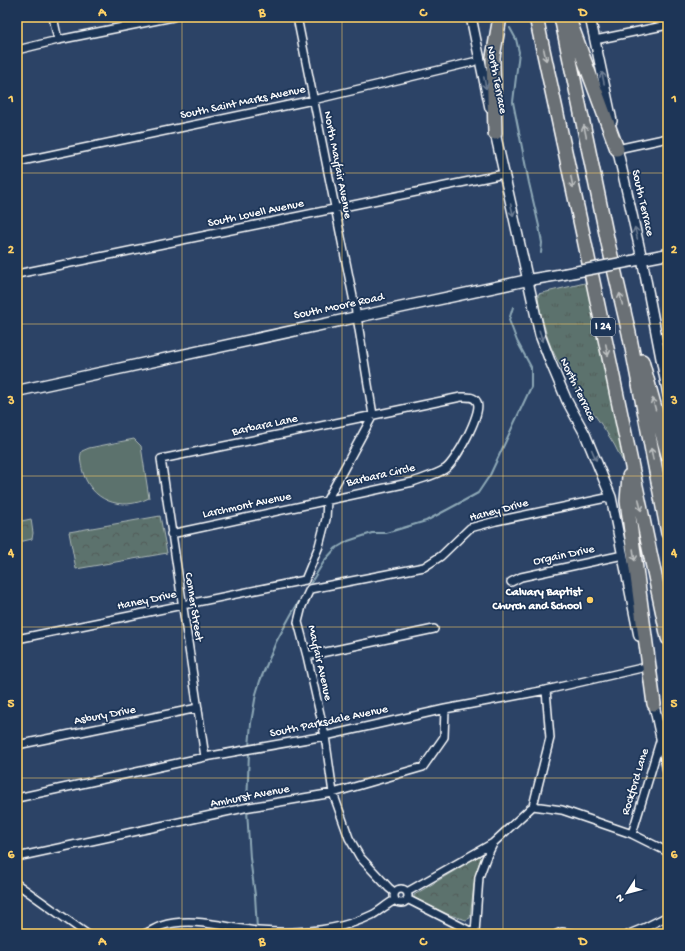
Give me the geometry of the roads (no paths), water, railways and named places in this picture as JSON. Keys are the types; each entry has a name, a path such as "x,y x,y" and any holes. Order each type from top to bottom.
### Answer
{"highway":[{"path":"495,133 493,56 500,17"},
{"name":"I 24","path":"536,17 668,638"},
{"name":"I 24","path":"561,17 608,243 629,333 668,533"},
{"path":"568,17 617,149"},
{"path":"629,333 638,346 668,455"},
{"path":"630,460 627,501 654,704"}],"main road":[{"name":"South Moore Road","path":"17,391 528,280 668,254"}],"street":[{"path":"53,17 58,40"},
{"path":"17,50 58,40 173,17"},
{"name":"North Mayfair Avenue","path":"297,17 357,317"},
{"name":"North Terrace","path":"471,17 540,335 567,401 585,434 611,497 668,770"},
{"name":"South Terrace","path":"590,17 617,149 637,260 668,395"},
{"path":"595,40 668,25"},
{"name":"South Saint Marks Avenue","path":"17,162 313,100 474,62"},
{"path":"617,149 668,138"},
{"name":"South Lovell Avenue","path":"17,274 499,175"},
{"path":"310,589 305,580 319,546 326,518 327,500 373,415 357,317"},
{"name":"Barbara Circle","path":"327,500 413,482 445,469 454,460 466,439 478,416 479,407 477,401 471,397 461,397 373,415"},
{"name":"Barbara Lane","path":"161,459 373,415"},
{"name":"Conner Street","path":"161,459 181,605 205,758"},
{"name":"Haney Drive","path":"310,589 424,567 441,556 470,528 496,520 611,497"},
{"name":"Larchmont Avenue","path":"171,534 327,500"},
{"name":"Orgain Drive","path":"511,582 521,577 623,555"},
{"name":"Haney Drive","path":"17,640 305,580"},
{"name":"Mayfair Avenue","path":"310,589 302,606 298,622 325,736 332,793 349,838 360,857 389,888 394,896"},
{"path":"307,656 434,629"},
{"name":"South Parksdale Avenue","path":"17,798 205,758 325,736 445,709 546,690 646,667"},
{"path":"394,896 401,903 407,896 493,843 533,806 550,738 546,690"},
{"name":"Asbury Drive","path":"17,745 198,708"},
{"name":"Amhurst Avenue","path":"17,857 248,808 332,793 423,766 444,737 445,709"},
{"name":"Rockford Lane","path":"632,834 662,736"},
{"path":"533,806 562,810 632,834 668,852"},
{"path":"144,934 161,926 186,922 197,922 256,930 302,932 327,929 372,915 394,896 397,890 401,888 404,889 407,896 476,933 479,877 493,843"},
{"path":"17,884 87,934"},
{"path":"629,934 668,916"},
{"path":"557,934 562,932 575,934"}],"waterway":[{"path":"510,28 516,39 519,52 513,102 539,226 542,243 541,253"},
{"path":"249,747 251,723 260,681 276,642 325,560 336,548 348,541 372,533 386,533 426,521 478,493 490,475 531,387 531,367 517,341 509,320 513,307"},
{"path":"247,805 249,752"},
{"path":"247,810 257,929"}],"place":[{"name":"Calvary Baptist Church and School","path":"590,600"}]}
